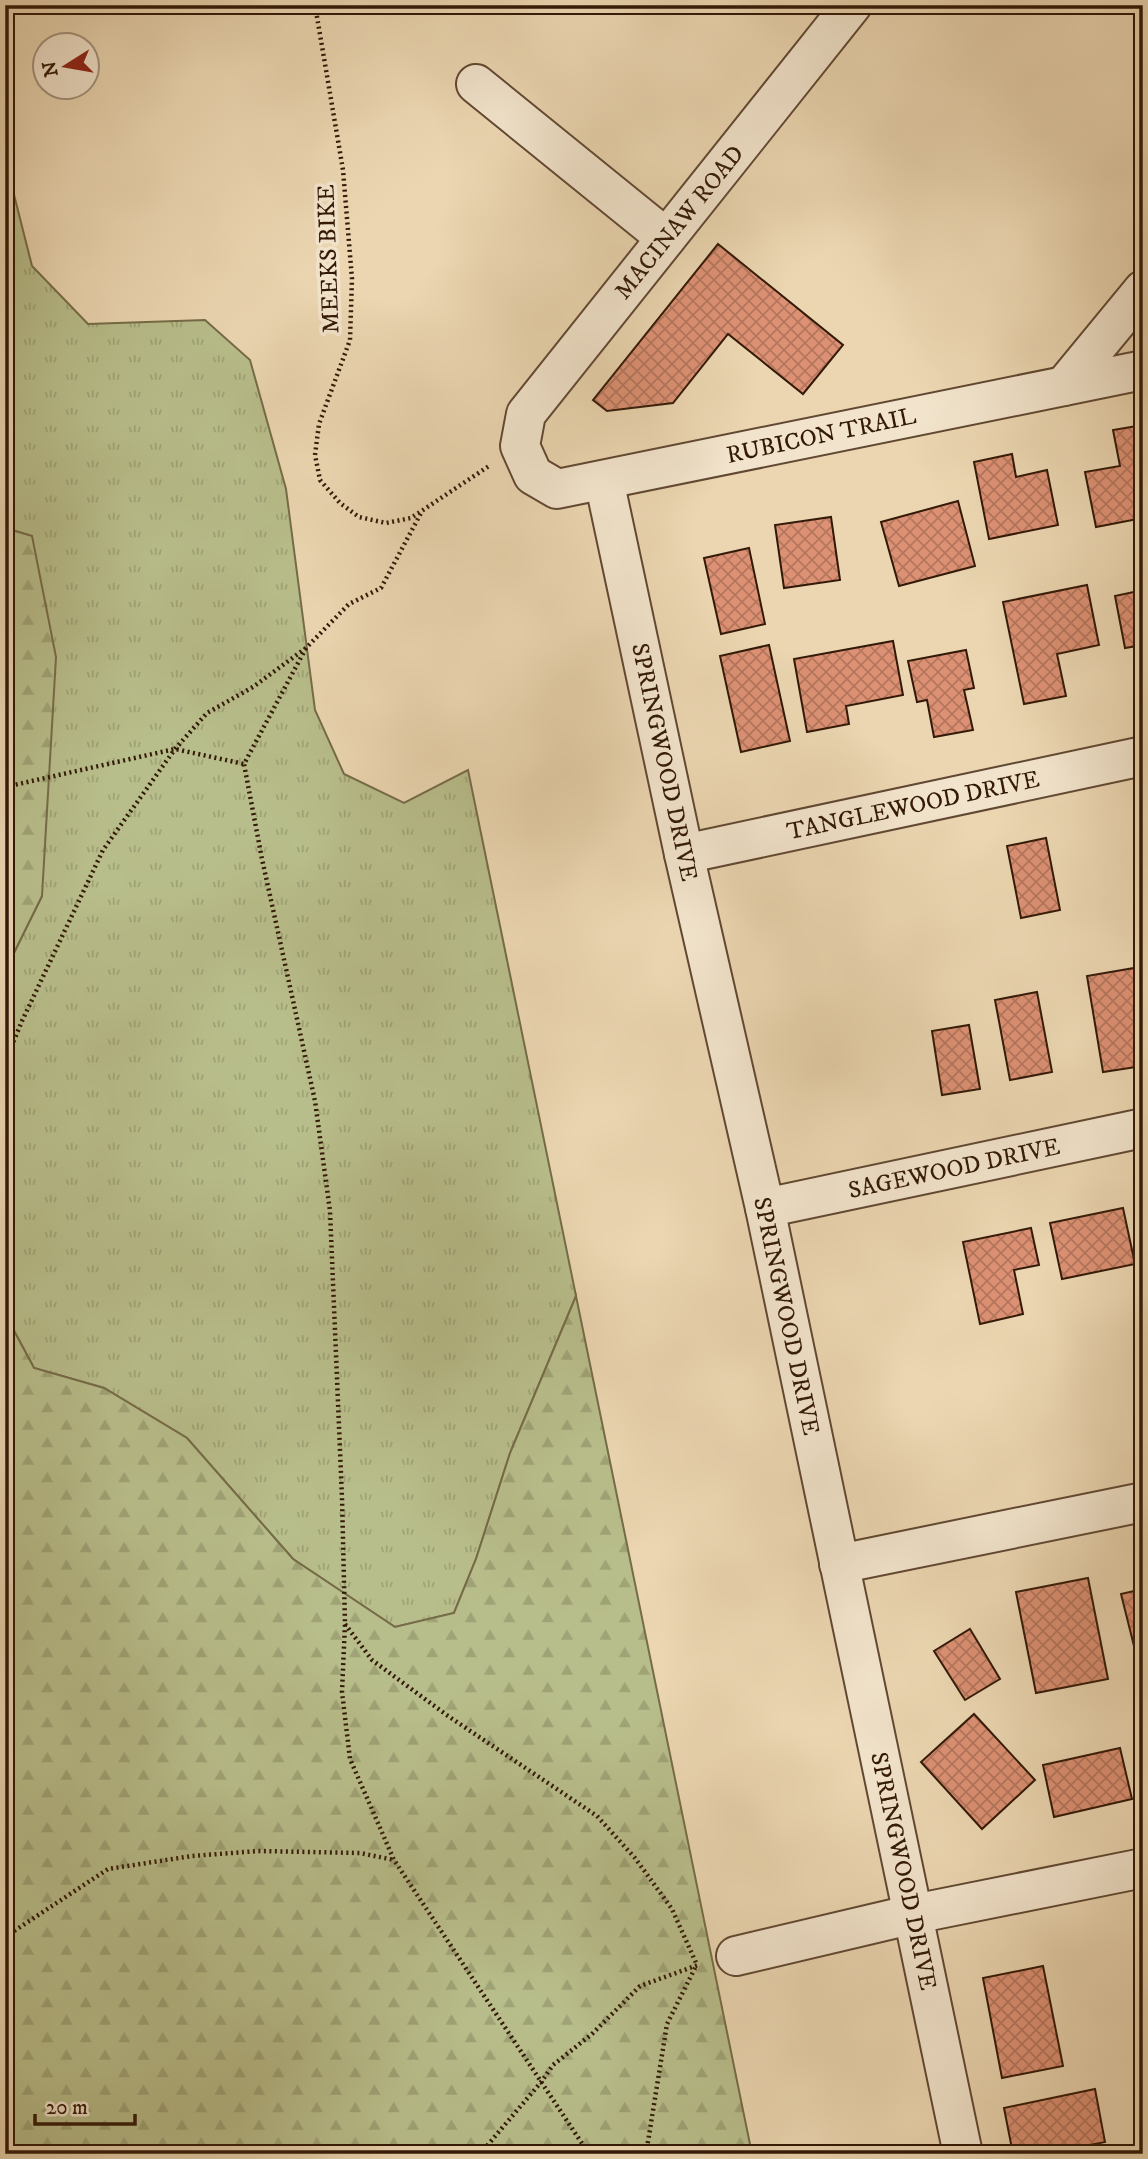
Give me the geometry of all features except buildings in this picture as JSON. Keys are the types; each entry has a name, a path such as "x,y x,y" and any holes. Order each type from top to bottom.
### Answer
{"street":[{"name":"MACINAW ROAD","path":"520,446 526,414 852,5"},
{"path":"476,84 666,238"},
{"path":"1064,386 1143,290"},
{"name":"RUBICON TRAIL","path":"520,446 533,475 557,489 1143,370"},
{"name":"SPRINGWOOD DRIVE","path":"604,480 684,854 765,1208 963,2154"},
{"name":"TANGLEWOOD DRIVE","path":"684,854 1143,756"},
{"name":"SAGEWOOD DRIVE","path":"765,1208 1143,1128"},
{"path":"839,1564 1143,1502"},
{"path":"736,1956 914,1914 1143,1868"}],"path":[{"name":"MEEKS BIKE","path":"315,5 343,170 352,279 350,340 319,424 315,455 320,480 340,503 359,517 386,523 411,518 520,446"},
{"path":"5,1062 103,850 175,749 207,713 253,687 306,648 349,604 381,587 422,510"},
{"path":"306,648 244,764 315,1101 330,1211 337,1339 345,1624 342,1692 350,1759 394,1860 589,2154"},
{"path":"5,787 175,749 244,764"},
{"path":"345,1624 372,1660 447,1716 597,1816 635,1858 672,1909 697,1965"},
{"path":"5,1937 108,1869 192,1856 258,1851 359,1853 394,1860"},
{"path":"480,2154 553,2065 592,2034 640,1986 697,1965"},
{"path":"646,2154 667,2024 697,1965"}],"green space":[{"path":"5,159 32,266 88,324 205,320 250,360 286,489 315,710 344,774 404,803 468,770 576,1296 510,1453 476,1559 454,1613 395,1627 293,1559 187,1438 104,1388 34,1368 5,1314 5,971 42,896 32,536 5,528"},
{"path":"5,528 32,536 56,657 42,896 5,971"},
{"path":"576,1296 752,2154 5,2154 5,1314 34,1368 104,1388 187,1438 293,1559 395,1627 454,1613 476,1559 510,1453"}]}
